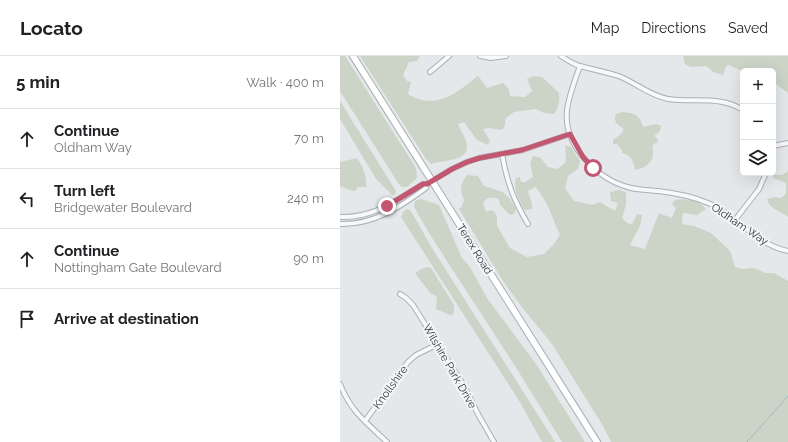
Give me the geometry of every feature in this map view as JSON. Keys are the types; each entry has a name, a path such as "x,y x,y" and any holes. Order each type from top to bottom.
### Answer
{"main road":[{"name":"Terex Road","path":"353,56 430,182 597,442"}],"street":[{"path":"430,72 449,56"},
{"path":"480,56 490,58 506,56"},
{"path":"561,56 580,66 621,77 650,93 668,99 723,102 740,108"},
{"name":"Oldham Way","path":"580,66 569,97 567,118 570,134 578,150 587,162 600,173 615,182 632,188 672,192 713,205 764,242 788,251"},
{"path":"340,217 362,216 387,206 423,184 430,182 467,162 538,145 570,134"},
{"path":"776,145 788,143"},
{"path":"502,154 506,176 512,193 528,224"},
{"path":"735,220 759,189 765,176"},
{"path":"340,224 374,220 391,212 426,188 430,182"},
{"path":"387,206 391,212"},
{"path":"362,216 363,222"},
{"name":"Wilshire Park Drive","path":"400,294 413,305 438,344 464,386 494,442"},
{"name":"Knollshire","path":"365,421 408,362 416,355 438,344"},
{"path":"340,384 351,407 387,442"}],"shaded area":[{"path":"340,56 345,56 416,168 417,178 407,187 402,187 398,183 340,91"},
{"path":"360,56 420,56 417,61 409,62 403,75 407,81 411,82 408,94 418,99 428,101 445,98 454,94 478,76 487,88 503,83 509,89 510,96 525,97 532,91 527,79 533,76 542,77 559,93 559,104 554,114 544,113 536,109 514,112 505,119 505,125 502,130 488,128 483,129 490,141 488,145 477,140 464,122 458,124 465,138 467,146 466,152 457,158 431,164 426,159"},
{"path":"683,56 788,56 788,93 776,84 776,68 740,68 740,70 729,65 726,66 723,75 713,72 706,66 691,67 685,64"},
{"path":"340,101 396,191 395,195 392,195 376,179 340,119"},
{"path":"622,112 636,115 640,119 643,127 656,124 661,126 660,131 654,136 657,138 658,142 653,145 652,159 645,167 635,170 632,159 628,155 622,153 622,150 617,144 613,144 613,140 621,134 624,129 615,121 616,114"},
{"path":"565,145 571,147 580,161 578,169 568,176 565,188 574,201 592,205 600,202 615,211 618,203 611,201 610,192 619,190 626,192 626,205 622,218 627,223 632,224 637,214 642,215 640,226 630,245 645,249 659,213 672,218 676,208 672,204 675,200 692,200 706,209 697,215 683,213 682,224 694,226 711,233 730,251 735,267 743,269 754,268 765,273 774,273 788,281 788,442 611,442 603,426 552,344 503,281 459,209 464,200 461,190 465,178 467,175 478,176 484,186 503,192 510,199 516,209 514,214 510,215 500,205 499,199 494,198 488,199 483,204 486,212 491,210 494,211 497,217 497,226 510,248 527,257 544,254 554,244 560,234 547,204 536,187 528,191 532,209 525,210 516,191 515,182 516,178 520,177 521,182 525,182 533,177 530,163 533,156 541,158 548,167 557,169 565,163"},
{"path":"357,158 364,172 366,187 358,187 355,191 340,186 340,162"},
{"path":"788,171 788,217 773,208 767,199 774,197 781,198 786,194 786,183 773,178 773,176 776,175 782,175"},
{"path":"421,199 439,205 462,258 470,267 487,298 536,364 585,442 562,442 515,366 432,238 414,207 415,201"},
{"path":"407,209 411,211 432,248 555,442 542,442 521,404 401,217 403,212"},
{"path":"427,267 431,268 454,305 454,312 452,316 436,309 436,296 430,293 415,273"}],"waterway":[{"path":"747,442 788,396"}],"route":[{"path":"387,206 423,184 427,184 467,162 522,150 570,134 583,157 593,168"}]}
